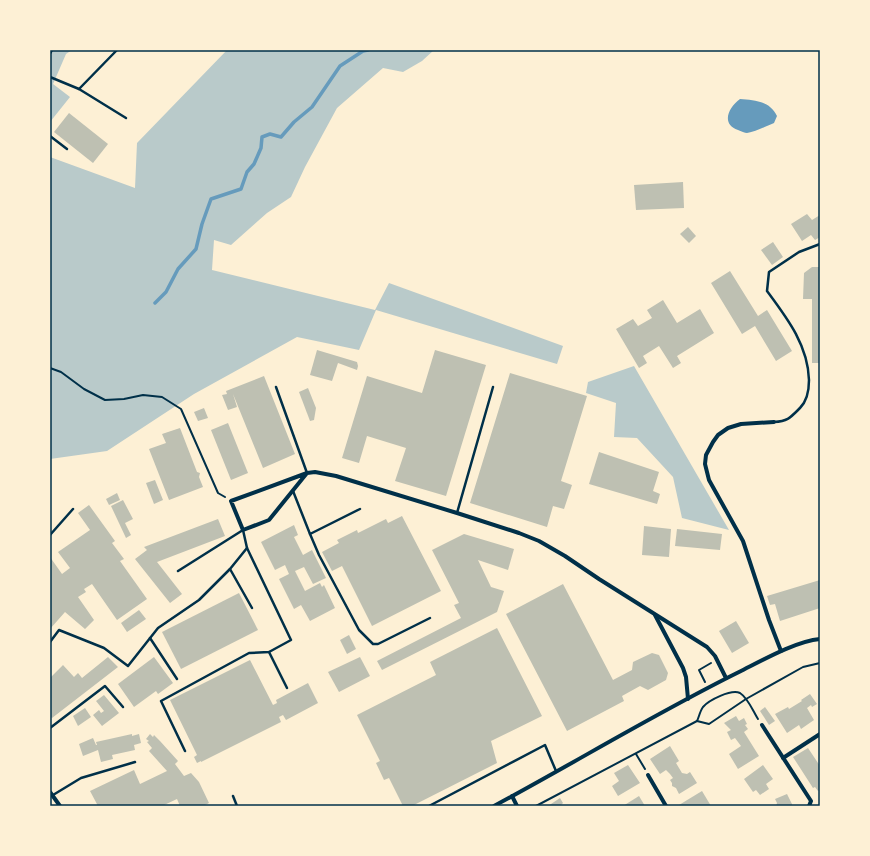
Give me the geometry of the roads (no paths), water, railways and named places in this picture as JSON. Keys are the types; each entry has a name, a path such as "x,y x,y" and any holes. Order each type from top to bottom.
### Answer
{"street":[{"path":"774,422 741,424 728,428 718,435 713,442 706,455 705,464 709,480 743,541 769,620 781,651"},
{"path":"307,473 269,520 243,530 231,501 307,473 315,472 336,476 457,513 519,533 539,541 565,556 654,615 707,647 717,660 726,678"},
{"path":"654,615 683,668 686,677 688,699"},
{"path":"494,806 726,678 781,651 813,639 820,639"},
{"path":"762,725 811,801 809,806"},
{"path":"783,758 820,734"},
{"path":"648,775 666,806"},
{"path":"51,794 60,806"},
{"path":"512,796 517,806"}],"lane":[{"path":"79,88 117,50"},
{"path":"50,77 79,88 126,118"},
{"path":"50,136 67,149"},
{"path":"774,422 789,420 803,405 809,390 808,368 801,343 786,317 767,291 769,272 799,252 820,244"},
{"path":"276,387 307,473"},
{"path":"457,513 493,387"},
{"path":"293,491 319,555 359,630 373,644 378,644 430,618"},
{"path":"50,535 73,509"},
{"path":"310,534 360,509"},
{"path":"178,572 243,530 247,548 291,640 269,652 249,654 161,701 185,751"},
{"path":"50,642 59,630 104,648 128,666 158,628 200,600 247,548"},
{"path":"230,568 252,608"},
{"path":"150,638 177,679"},
{"path":"269,652 286,688"},
{"path":"50,728 105,686 123,707"},
{"path":"428,806 545,745 556,771"},
{"path":"51,794 81,778 135,762"},
{"path":"233,796 238,806"}],"water":[{"path":"740,99 766,104 777,116 774,123 747,133 733,127 729,124 728,116 732,107"}],"waterway":[{"path":"155,303 166,292 178,269 196,249 202,224 211,199 241,189 247,172 254,164 261,148 262,137 270,134 281,137 294,122 312,107 340,66 363,51 368,50"}]}
